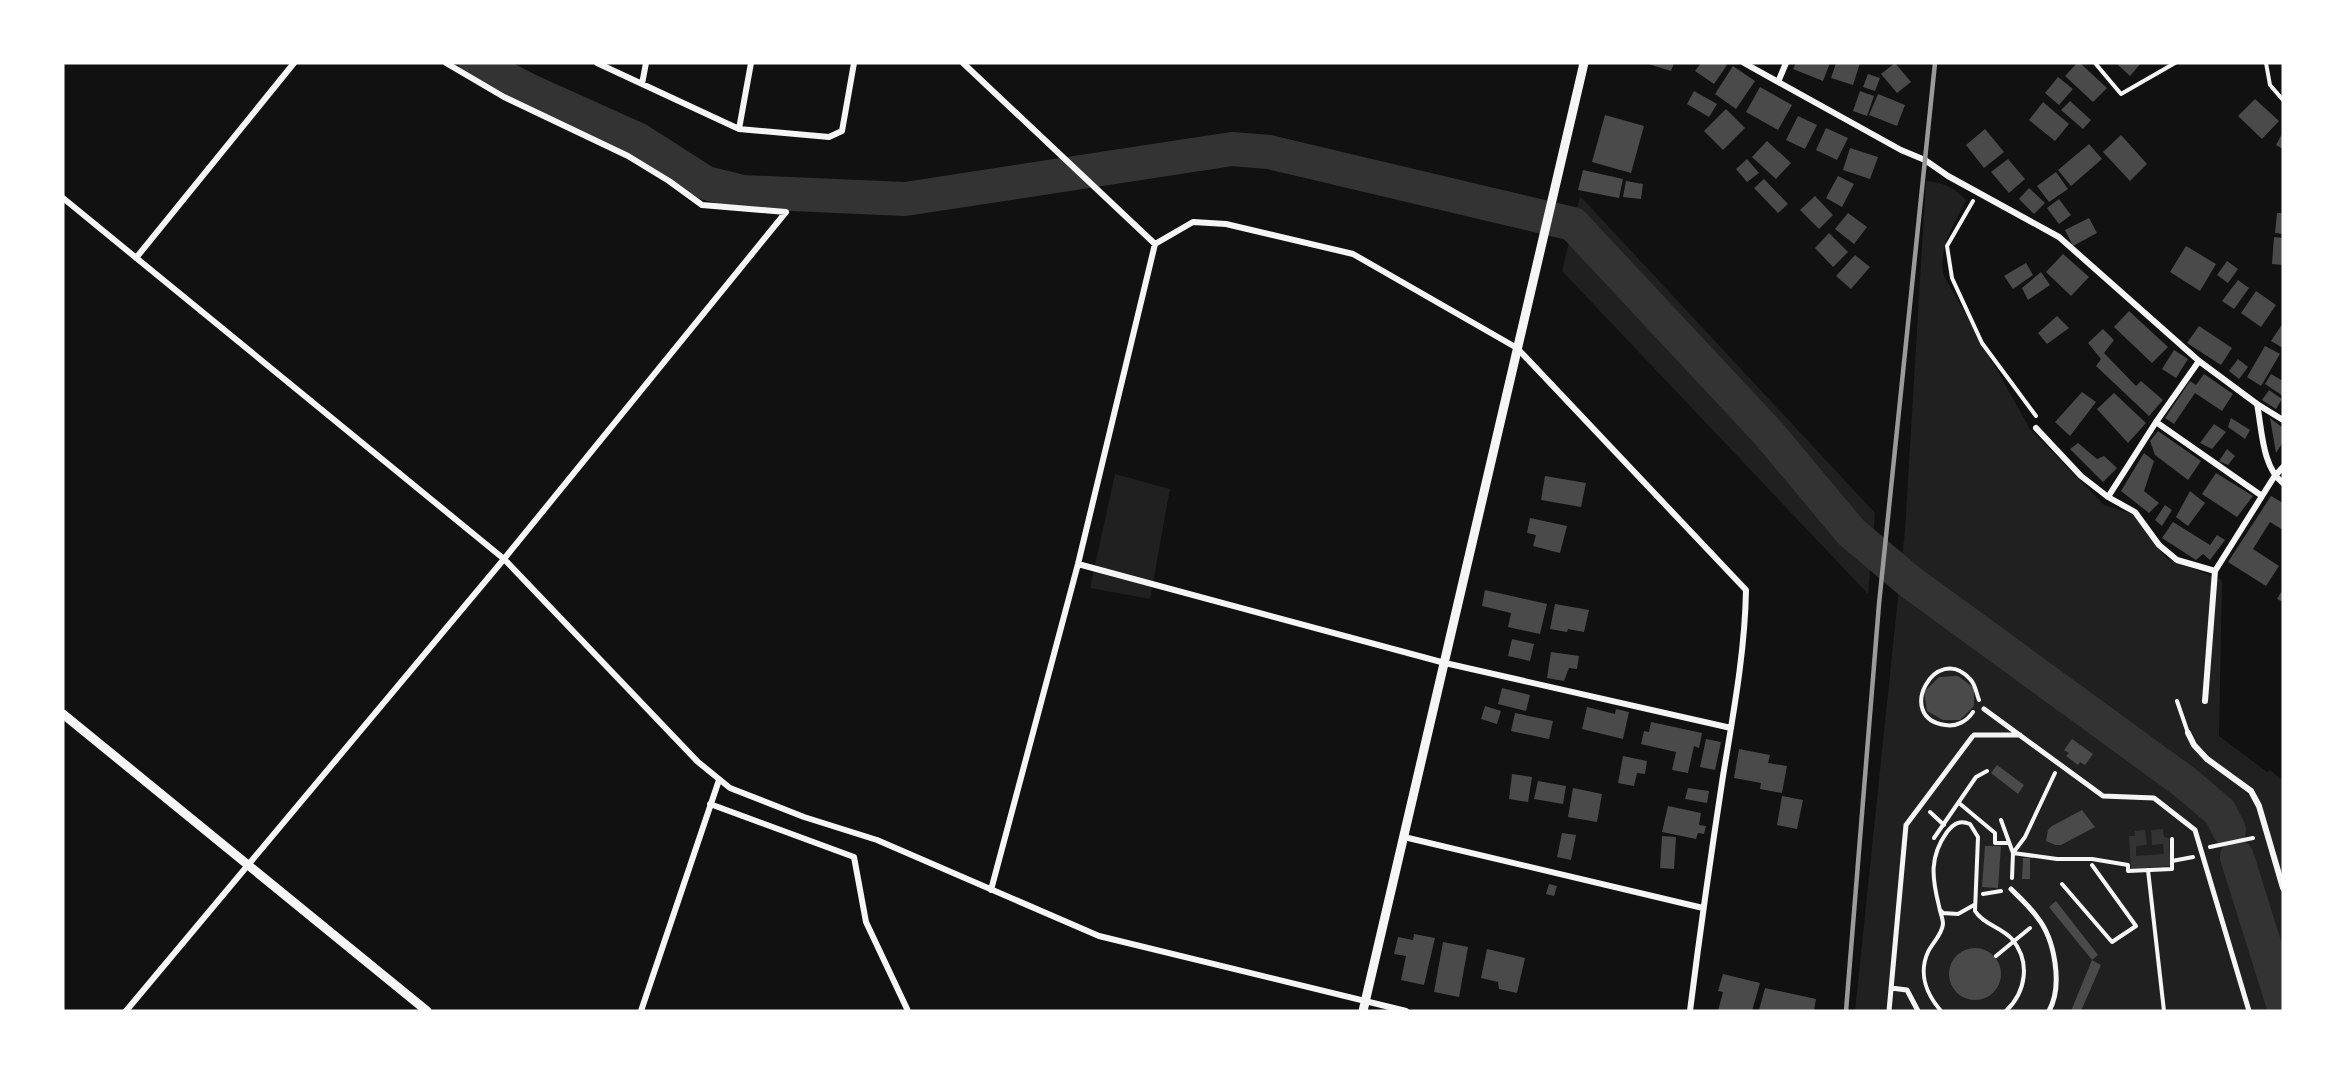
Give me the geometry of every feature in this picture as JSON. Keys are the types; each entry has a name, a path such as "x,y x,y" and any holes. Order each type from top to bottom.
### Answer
{"street":[{"path":"136,258 294,63"},
{"path":"126,1011 504,559 786,212 702,205 628,156 504,97 446,63"},
{"path":"597,63 739,129 829,137 842,131 854,63"},
{"path":"642,84 646,63"},
{"path":"739,129 751,63"},
{"path":"963,63 1155,244"},
{"path":"1364,1006 1584,63"},
{"path":"1744,63 1901,150 1925,160 1978,193 2059,237 2199,361 2257,404 2283,420"},
{"path":"1778,82 1786,63"},
{"path":"63,198 504,559 698,762 730,788 804,817 876,840 1099,936 1364,1006 1406,1011"},
{"path":"991,890 1078,564 1155,244 1193,222 1226,224 1353,254 1517,348 1746,590 1731,728 1703,908 1690,1011"},
{"path":"2108,497 2156,422 2199,361"},
{"path":"2257,404 2268,462 2274,477 2283,483"},
{"path":"2156,422 2262,496"},
{"path":"2036,428 2081,476 2108,497 2135,512 2159,545 2177,560 2215,571"},
{"path":"2205,701 2215,571 2274,477 2283,467"},
{"path":"1078,564 1445,663 1731,728"},
{"path":"1984,709 2103,796 2154,798 2195,830 2249,1011"},
{"path":"63,714 427,1011"},
{"path":"2188,733 2194,745 2207,759 2251,791 2259,806 2283,888"},
{"path":"1889,1011 1906,825 1973,736 2020,735"},
{"path":"641,1011 719,780"},
{"path":"710,804 854,857 866,922 908,1011"},
{"path":"1404,837 1703,908"},
{"path":"2011,889 2038,918 2055,961 2057,984 2049,1011"},
{"path":"1891,988 1907,990 1918,1011"}],"lane":[{"path":"2095,63 2121,94 2175,63"},
{"path":"2266,63 2270,85 2283,100"},
{"path":"2177,701 2188,733"}],"path":[{"path":"1978,193 1947,246 1952,278 1982,343 2038,418 2036,428"},
{"path":"1977,697 1972,715 1965,721 1948,726 1939,724 1926,713 1921,696 1928,679 1945,670 1963,673 1971,679 1984,709"},
{"path":"2013,853 2025,837 2059,764"},
{"path":"1934,838 1976,777 1988,771"},
{"path":"1959,803 1995,834 1995,843 2008,843"},
{"path":"1922,805 1945,826"},
{"path":"1983,894 2011,889 2013,853 2001,820"},
{"path":"1941,1011 1931,999 1925,985 1923,969 1927,954 1943,925 1933,862 1943,838 1953,825 1958,823 1971,824 1977,833 1975,911 1978,916 2012,939 2021,954 2024,970 2022,987 2015,1002 2006,1011"},
{"path":"2201,848 2253,838"},
{"path":"2013,853 2057,859 2092,859 2128,865 2128,871 2172,869 2172,839"},
{"path":"2172,861 2203,856"},
{"path":"2062,884 2112,942 2136,927 2092,865"},
{"path":"2148,870 2164,1011"},
{"path":"1940,909 1943,913 1958,914 1975,905"},
{"path":"1996,956 2018,938"}],"shaded area":[{"path":"1926,181 1948,186 1966,200 1945,245 1943,274 2030,429 2104,505 2133,514 2166,558 2222,580 2219,736 2267,772 2270,770 2283,781 2283,1011 1855,1011 1905,530"},
{"path":"1580,196 1875,513 1868,594 1562,271"},
{"path":"1115,474 1170,489 1150,599 1090,588"},
{"path":"2163,829 2164,837 2169,838 2170,866 2131,869 2129,836 2135,836 2135,831 2145,830 2147,845 2136,846 2136,856 2164,854 2163,844 2152,845 2151,830"}],"building":[{"path":"1645,63 1674,63 1671,71"},
{"path":"1701,63 1727,65 1714,84 1695,71"},
{"path":"1796,63 1830,63 1823,81 1793,69"},
{"path":"1836,63 1860,63 1853,85 1831,78"},
{"path":"1895,63 1911,82 1897,93 1881,74"},
{"path":"2077,63 2080,63 2107,88 2093,102 2065,76"},
{"path":"2116,63 2141,63 2130,76"},
{"path":"1733,66 1755,81 1736,109 1715,94"},
{"path":"1868,74 1880,78 1875,91 1863,87"},
{"path":"2058,77 2073,89 2059,105 2045,93"},
{"path":"1760,87 1792,105 1778,130 1746,112"},
{"path":"1694,91 1717,104 1709,117 1687,104"},
{"path":"1860,91 1874,96 1867,116 1853,111"},
{"path":"1878,94 1905,105 1897,126 1869,115"},
{"path":"2255,99 2279,121 2262,139 2238,116"},
{"path":"2070,101 2091,120 2083,129 2061,110"},
{"path":"2043,102 2069,124 2055,141 2029,120"},
{"path":"1726,109 1745,128 1723,150 1704,131"},
{"path":"1605,115 1644,126 1631,173 1592,162"},
{"path":"1798,116 1817,125 1805,149 1786,140"},
{"path":"1826,128 1848,138 1837,160 1816,150"},
{"path":"1985,129 2004,152 1984,168 1966,145"},
{"path":"2283,132 2283,149 2276,145"},
{"path":"2121,135 2147,164 2130,181 2103,152"},
{"path":"1767,141 1791,163 1776,179 1752,157"},
{"path":"2089,144 2102,159 2071,186 2058,170"},
{"path":"1850,148 1878,157 1870,179 1843,170"},
{"path":"1747,159 1759,173 1747,182 1736,169"},
{"path":"2008,159 2025,179 2009,193 1991,172"},
{"path":"1583,170 1623,179 1619,198 1578,190"},
{"path":"2056,172 2068,189 2049,202 2037,186"},
{"path":"1838,176 1854,184 1842,207 1826,198"},
{"path":"1764,179 1788,204 1778,213 1754,188"},
{"path":"1626,181 1643,184 1641,199 1623,197"},
{"path":"2029,188 2045,203 2034,214 2019,199"},
{"path":"1815,196 1833,215 1819,229 1800,210"},
{"path":"2059,199 2071,215 2059,224 2047,208"},
{"path":"1848,213 1867,227 1854,244 1835,229"},
{"path":"2277,213 2283,213 2283,234 2275,233"},
{"path":"2089,218 2097,233 2073,246 2065,230"},
{"path":"1829,233 1848,252 1833,267 1815,248"},
{"path":"2274,237 2283,238 2283,265 2272,264"},
{"path":"2186,246 2216,264 2200,291 2170,272"},
{"path":"2063,254 2089,277 2071,296 2046,272"},
{"path":"1855,255 1870,267 1851,289 1836,276"},
{"path":"2227,261 2238,269 2228,283 2217,275"},
{"path":"2026,263 2033,275 2013,289 2004,276"},
{"path":"2041,272 2050,285 2028,300 2022,288"},
{"path":"2238,280 2249,288 2234,309 2222,301"},
{"path":"2256,291 2276,305 2261,327 2241,313"},
{"path":"2129,311 2168,347 2152,363 2114,327"},
{"path":"2057,316 2069,328 2047,344 2038,333"},
{"path":"2283,323 2283,348 2271,341"},
{"path":"2199,326 2232,348 2221,365 2187,343"},
{"path":"2103,329 2114,340 2104,353 2136,386 2141,381 2163,400 2149,416 2096,366 2101,359 2088,343"},
{"path":"2265,346 2280,354 2261,386 2247,377"},
{"path":"2174,350 2188,359 2176,378 2162,369"},
{"path":"2238,359 2248,367 2239,379 2229,371"},
{"path":"2204,374 2233,394 2222,411 2195,393 2174,424 2165,418 2190,381 2196,385"},
{"path":"2271,374 2283,381 2283,396 2265,384"},
{"path":"2269,390 2282,399 2276,409 2262,400"},
{"path":"2082,392 2096,402 2070,436 2055,422"},
{"path":"2114,393 2146,423 2128,443 2097,409"},
{"path":"2231,418 2250,430 2245,439 2228,427"},
{"path":"2270,418 2283,428 2283,442 2276,453"},
{"path":"2214,424 2226,432 2212,449 2200,443"},
{"path":"2158,431 2201,461 2188,480 2155,455 2150,441"},
{"path":"2078,443 2097,459 2104,456 2117,468 2103,482 2070,449"},
{"path":"2227,449 2235,456 2228,465 2219,461"},
{"path":"2144,453 2154,461 2144,491 2159,503 2149,513 2121,491"},
{"path":"2216,473 2253,496 2237,517 2202,494"},
{"path":"1545,476 1586,483 1581,507 1541,500"},
{"path":"2190,491 2205,503 2188,526 2176,517"},
{"path":"2271,496 2283,503 2283,530 2270,522 2253,549 2279,566 2266,586 2228,562"},
{"path":"2165,505 2172,510 2162,526 2155,520"},
{"path":"1530,518 1567,526 1560,553 1533,546 1536,535 1527,533"},
{"path":"2173,522 2210,545 2217,535 2225,540 2210,560 2203,554 2196,560 2162,538"},
{"path":"2283,589 2283,602 2277,599"},
{"path":"1485,590 1547,604 1540,634 1508,627 1511,613 1482,606"},
{"path":"1555,604 1589,610 1584,632 1550,629"},
{"path":"1512,639 1534,644 1530,661 1508,656"},
{"path":"1551,652 1579,656 1577,669 1569,668 1564,681 1547,678"},
{"path":"1958,676 1974,688 1974,706 1960,720 1943,720 1927,711 1924,692 1939,677"},
{"path":"1502,688 1530,695 1526,711 1498,704"},
{"path":"1485,706 1501,711 1497,724 1481,719"},
{"path":"1587,707 1615,714 1616,709 1629,712 1623,739 1582,729"},
{"path":"1515,713 1553,721 1549,739 1511,731"},
{"path":"1651,722 1702,733 1699,748 1694,746 1688,773 1672,770 1676,752 1641,744 1644,731 1649,732"},
{"path":"1706,739 1721,742 1715,770 1700,767"},
{"path":"2072,739 2093,754 2085,765 2080,762 2078,765 2066,756 2069,753 2064,750"},
{"path":"1739,749 1770,755 1768,763 1787,766 1782,793 1760,789 1761,783 1734,778"},
{"path":"1623,756 1647,761 1645,774 1637,773 1634,786 1618,783"},
{"path":"1997,765 2024,785 2018,794 1991,773"},
{"path":"1512,774 1532,777 1528,802 1509,799"},
{"path":"1538,781 1566,786 1563,804 1534,799"},
{"path":"1573,788 1602,794 1597,822 1568,817"},
{"path":"1688,788 1709,791 1707,803 1685,799"},
{"path":"1782,796 1803,800 1797,829 1777,825"},
{"path":"1668,806 1701,813 1699,825 1706,826 1704,834 1698,833 1696,839 1662,832"},
{"path":"2082,810 2095,827 2061,845 2046,841 2048,830 2052,826"},
{"path":"1562,833 1576,835 1571,860 1557,857"},
{"path":"1662,836 1676,837 1674,869 1660,868"},
{"path":"1985,846 2001,846 1998,888 1982,887"},
{"path":"2023,858 2030,858 2030,879 2022,879"},
{"path":"1549,884 1557,886 1554,896 1546,894"},
{"path":"2056,901 2098,955 2092,960 2049,907"},
{"path":"1414,934 1435,938 1424,985 1401,980 1406,956 1394,954 1398,937 1413,940"},
{"path":"1443,942 1468,947 1459,997 1434,992"},
{"path":"1975,948 1985,950 1993,956 1999,964 2001,974 1999,984 1993,992 1985,998 1975,1000 1965,998 1957,992 1951,984 1949,974 1951,964 1957,956 1965,950"},
{"path":"1487,949 1525,958 1517,993 1499,989 1498,982 1481,978"},
{"path":"2092,960 2101,965 2081,1011 2071,1011"},
{"path":"1723,974 1760,983 1752,1011 1718,1011 1723,992 1718,991"},
{"path":"1765,988 1816,999 1814,1011 1759,1010"}],"waterway":[{"path":"476,63 530,91 639,140 706,183 743,192 905,199 1232,149 1269,152 1573,224 1769,434 1851,532 1909,581 2186,783 2220,812 2229,830"},
{"path":"2237,857 2283,1004"}],"railway":[{"path":"1846,1011 1879,604 1935,63"}]}
